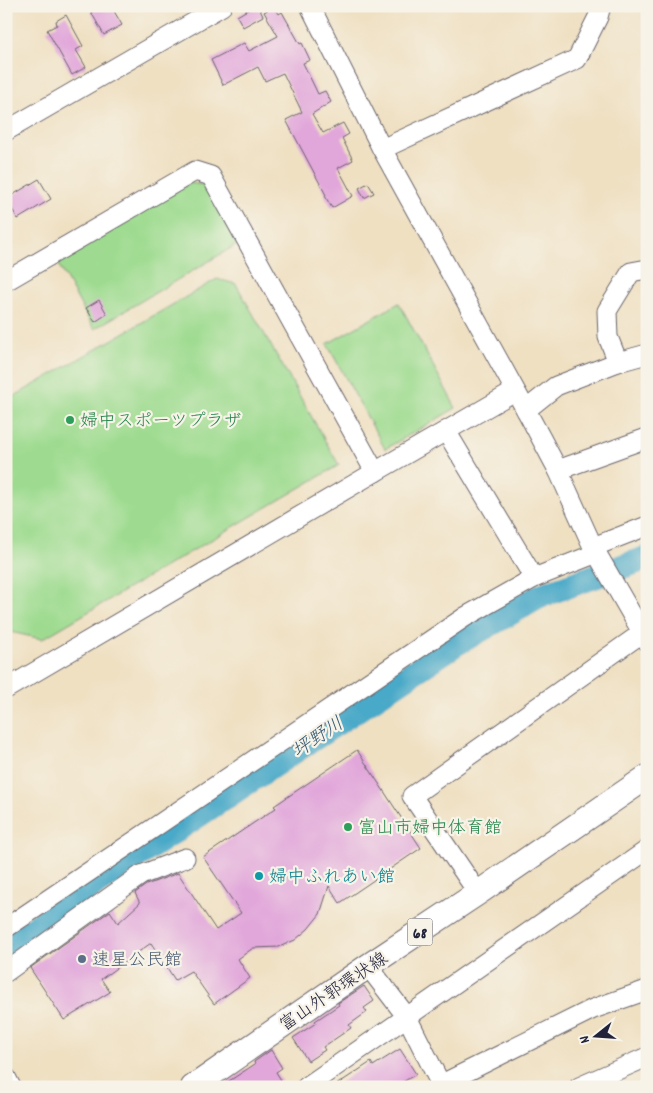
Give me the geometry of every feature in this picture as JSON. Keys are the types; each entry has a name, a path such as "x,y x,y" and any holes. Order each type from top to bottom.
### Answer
{"main road":[{"name":"富山外郭環状線","path":"194,1087 368,966 647,777"}],"street":[{"path":"6,131 222,6"},
{"path":"310,6 382,149 526,410 558,470 597,553 644,637 412,796 478,893"},
{"path":"382,149 577,59 598,17 601,6"},
{"path":"6,281 195,171 211,176 375,472"},
{"path":"618,362 608,337 607,311 631,272 647,269"},
{"path":"526,410 556,386 618,362 647,354"},
{"path":"6,689 515,391"},
{"path":"446,431 534,578"},
{"path":"558,470 647,438"},
{"path":"6,928 465,617 534,578 597,553 647,526"},
{"path":"306,1087 647,851"},
{"path":"6,972 141,875 185,858"},
{"path":"103,862 120,890"},
{"path":"368,966 407,1017 439,1086 593,1009 647,990"},
{"path":"579,1087 647,1057"},
{"path":"6,1077 11,1087"}],"green space":[{"path":"190,183 206,185 238,244 94,329 57,262"},
{"path":"217,279 236,284 339,465 42,639 6,631 6,401"},
{"path":"399,303 456,408 385,449 327,344"}],"building":[{"path":"102,6 111,6 122,25 104,35 91,12"},
{"path":"254,6 258,6 263,16 243,27 237,16"},
{"path":"274,6 279,14 282,12 300,44 302,43 310,60 303,63 318,94 325,91 331,102 312,114 323,133 343,123 349,134 342,138 353,160 338,168 353,196 332,208 286,120 302,112 283,73 265,81 258,67 223,85 211,60 244,43 249,51 278,36 264,12"},
{"path":"66,15 83,46 76,50 86,67 72,75 47,30 57,25 56,21"},
{"path":"39,179 51,199 18,219 6,199"},
{"path":"368,183 374,193 364,198 359,188"},
{"path":"99,300 107,314 95,322 86,308"},
{"path":"357,750 421,848 340,903 329,886 320,914 308,929 295,940 279,947 253,948 238,959 250,978 214,1004 191,971 175,980 151,943 101,979 110,992 64,1020 30,968 110,911 118,923 140,903 135,893 146,885 178,873 216,930 241,913 203,857"},
{"path":"364,986 374,1001 364,1008 367,1012 349,1025 351,1028 323,1047 325,1050 308,1061 293,1038 316,1023 315,1021 339,1005 338,1003"},
{"path":"400,1049 416,1074 395,1087 333,1087 371,1062 373,1066"},
{"path":"271,1050 282,1068 276,1072 281,1080 271,1087 220,1087 255,1064 254,1062"}],"waterway":[{"name":"坪野川","path":"6,948 104,878 454,645 542,595 647,558"}],"place":[{"name":"婦中スポーツプラザ","path":"70,420"},
{"name":"富山市婦中体育館","path":"348,827"},
{"name":"婦中ふれあい館","path":"259,876"},
{"name":"速星公民館","path":"82,959"}]}
